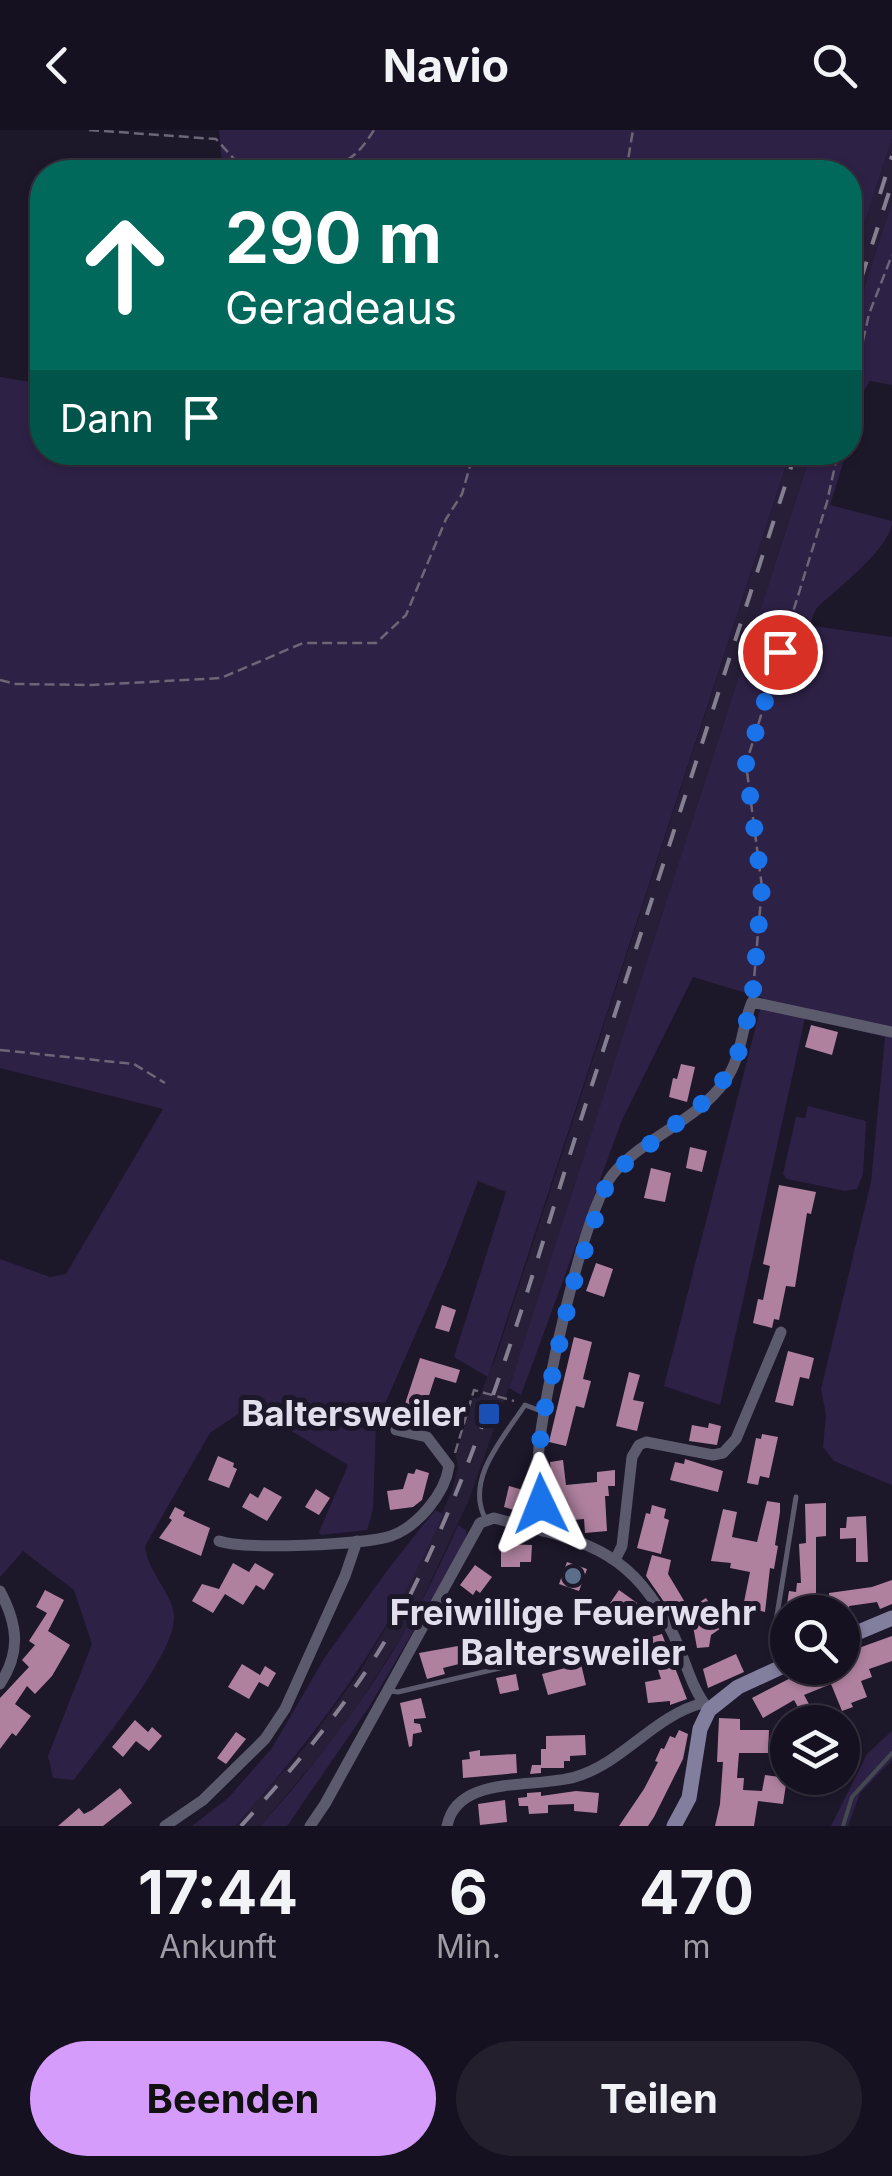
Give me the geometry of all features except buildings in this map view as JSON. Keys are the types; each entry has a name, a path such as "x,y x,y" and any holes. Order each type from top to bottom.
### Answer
{"main road":[{"path":"860,1631 892,1618"},
{"path":"674,1826 689,1798 706,1707 770,1672"}],"street":[{"path":"543,1531 538,1478 544,1412 572,1288 606,1186 622,1166 714,1094 727,1079 736,1061 752,1002 892,1032"},
{"path":"616,1558 622,1546 632,1457 639,1445 646,1442 713,1456 723,1453 736,1439 780,1332"},
{"path":"219,1541 247,1548 357,1541 390,1536 413,1524 445,1480 449,1466 427,1437 396,1430"},
{"path":"310,1826 480,1523 494,1518 574,1538 616,1558 668,1622 692,1684 706,1707 670,1714 618,1757 581,1775 554,1782 478,1790 453,1806 448,1826"},
{"path":"165,1826 239,1768 264,1740 285,1708 357,1541"},
{"path":"0,1592 16,1649 0,1684"}],"lane":[{"path":"485,1520 479,1507 482,1480 491,1456 524,1405 544,1412"},
{"path":"780,1595 796,1497"},
{"path":"389,1690 398,1692 543,1658"}],"path":[{"path":"89,130 216,140 235,160"},
{"path":"349,160 358,155 374,130"},
{"path":"628,160 633,130"},
{"path":"862,345 869,314 892,255"},
{"path":"0,680 92,686 221,678 303,642 376,643 406,616 446,519 462,494 470,465"},
{"path":"752,1002 762,887 746,764 835,465"},
{"path":"0,1050 134,1064 165,1083"},
{"path":"449,1466 474,1390 524,1405"}],"shaded area":[{"path":"219,130 892,130 862,231 862,160 222,160"},
{"path":"892,138 892,202 862,295 862,231"},
{"path":"892,202 892,385 870,381 862,395 862,295"},
{"path":"0,377 30,382 30,465 786,465 488,1377 454,1357 506,1192 478,1181 446,1265 376,1424 373,1510 367,1530 321,1535 319,1532 348,1465 250,1406 210,1433 145,1546 173,1608 171,1633 150,1676 74,1780 53,1778 48,1756 92,1644 74,1590 23,1551 0,1577 0,1259 50,1277 66,1274 163,1109 0,1068"},
{"path":"786,465 807,465 517,1364 469,1500 414,1617 343,1728 260,1826 235,1826 305,1747 359,1673 397,1609 451,1493 458,1468 456,1456 472,1398 479,1398 496,1357"},
{"path":"807,465 842,465 830,505 892,521 883,543 816,609 811,621 813,626 892,637 892,1485 834,1461 823,1447 826,1415 821,1389 871,1182 885,1037 805,1018 720,1405 664,1386 763,998 693,977 622,1120 521,1395 509,1388"},
{"path":"808,1106 866,1121 863,1174 857,1189 845,1191 787,1179 783,1174 796,1117 805,1118"},
{"path":"435,1510 443,1514 401,1599 352,1679 297,1754 235,1826 192,1826 228,1798 272,1748 325,1657"},
{"path":"458,1525 466,1530 467,1539 369,1707 287,1826 260,1826 372,1684 418,1607"},
{"path":"892,1731 892,1760 860,1793 860,1768 867,1754"},
{"path":"846,1795 859,1795 848,1826 831,1826"}],"waterway":[{"path":"843,1826 852,1797 892,1753"}],"railway":[{"path":"880,194 892,156"},
{"path":"862,276 892,183"},
{"path":"241,1826 308,1749 369,1667 403,1609 460,1484 507,1354 792,465"}],"place":[{"name":"Baltersweiler","path":"489,1414"},
{"name":"Freiwillige Feuerwehr Baltersweiler","path":"573,1576"}],"route":[{"path":"541,1504 538,1478 544,1412 572,1288 606,1186 622,1166 714,1094 736,1061 752,1002 762,887 746,764 780,652"}]}
